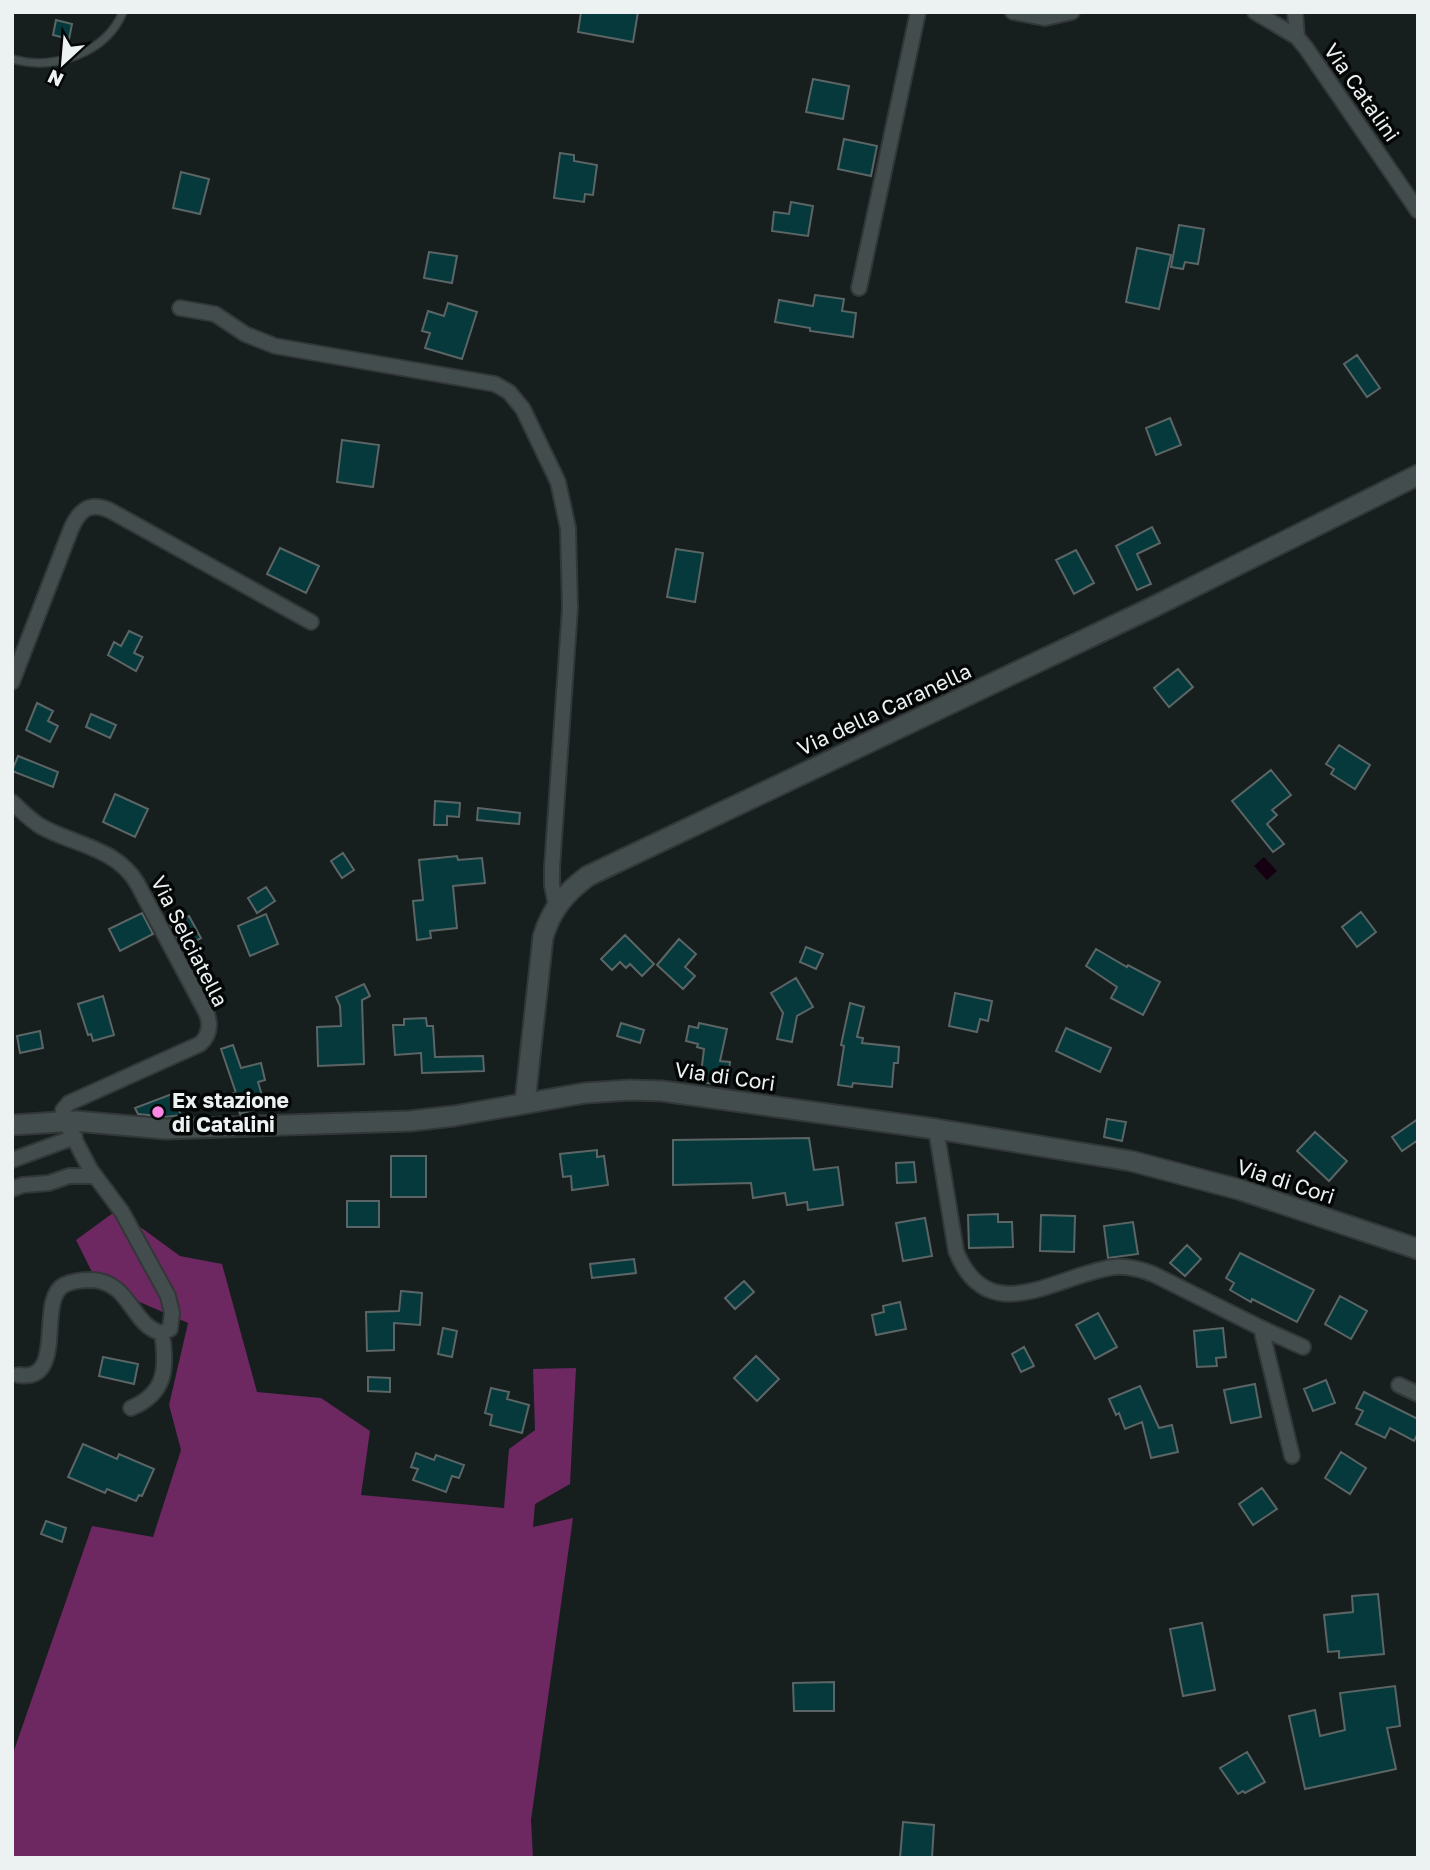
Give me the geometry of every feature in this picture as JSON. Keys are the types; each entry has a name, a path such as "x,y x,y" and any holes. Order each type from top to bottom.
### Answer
{"main road":[{"name":"Via della Caranella","path":"525,1102 540,956 548,920 556,906 577,884 605,867 1125,621 1418,475"},
{"name":"Via di Cori","path":"12,1125 70,1129 166,1129 411,1121 585,1093 651,1090 936,1129 1079,1151 1160,1167 1260,1196 1418,1248"}],"street":[{"path":"859,288 918,12"},
{"path":"1013,12 1045,18 1072,12"},
{"name":"Via Catalini","path":"1255,12 1297,37 1331,81 1418,211"},
{"path":"1295,12 1297,37"},
{"path":"180,308 215,314 245,334 275,346 495,384 509,392 520,404 558,482 569,536 570,608 552,868 556,906"},
{"path":"12,682 71,529 81,512 89,506 106,508 311,622"},
{"name":"Via Selciatella","path":"12,802 39,825 109,855 128,871 137,883 208,1018 208,1034 200,1044 69,1102 63,1110 70,1129"},
{"path":"12,1160 70,1129 95,1177 122,1212 168,1296 172,1312 172,1325 168,1331 162,1333 150,1329 113,1286 96,1280 68,1283 60,1288 54,1297 45,1361 36,1373 18,1376"},
{"path":"936,1129 956,1251 967,1270 985,1287 1002,1294 1020,1294 1112,1268 1135,1268 1156,1275 1303,1348"},
{"path":"12,1189 23,1185 48,1183 69,1176 95,1177"},
{"path":"1261,1328 1293,1456"},
{"path":"131,1408 147,1400 159,1386 164,1361 162,1333"},
{"path":"1399,1385 1418,1394"}],"lane":[{"path":"12,59 41,63 84,54 114,30 123,12"}],"shaded area":[{"path":"1264,857 1277,871 1267,880 1254,866"},
{"path":"117,1210 180,1256 222,1264 257,1392 321,1398 370,1431 361,1495 504,1508 509,1449 535,1430 533,1369 576,1368 570,1484 535,1504 533,1527 573,1518 531,1820 533,1858 12,1858 12,1756 92,1526 153,1537 181,1450 169,1405 188,1323 98,1284 76,1240"}],"building":[{"path":"581,12 638,12 633,42 578,32"},
{"path":"56,20 72,24 69,39 53,35"},
{"path":"813,79 849,86 843,119 806,112"},
{"path":"844,139 877,146 871,176 838,169"},
{"path":"560,153 574,155 574,161 597,165 593,195 585,194 584,202 554,198"},
{"path":"181,172 209,179 200,214 173,208"},
{"path":"791,202 813,206 808,236 772,231 774,212 789,214"},
{"path":"1179,225 1204,229 1198,264 1185,262 1183,269 1171,267"},
{"path":"1137,248 1171,255 1159,309 1126,302"},
{"path":"429,252 457,256 452,283 424,278"},
{"path":"815,295 844,299 842,311 856,313 853,337 810,331 810,328 775,322 779,300 813,306"},
{"path":"448,303 477,312 462,359 425,348 430,333 422,331 428,311 444,316"},
{"path":"1357,355 1380,388 1367,397 1344,364"},
{"path":"1170,418 1181,445 1156,455 1146,428"},
{"path":"342,440 379,445 373,487 337,482"},
{"path":"1152,527 1160,543 1137,554 1151,584 1137,590 1116,546"},
{"path":"280,548 319,566 306,593 267,574"},
{"path":"676,549 703,553 695,602 667,597"},
{"path":"1076,550 1094,583 1074,594 1056,560"},
{"path":"129,631 142,637 134,653 143,657 136,671 108,655 114,642 121,646"},
{"path":"1178,669 1193,687 1169,707 1154,688"},
{"path":"37,703 53,711 48,721 58,726 50,742 26,730"},
{"path":"91,714 116,725 110,738 86,727"},
{"path":"1339,745 1370,765 1355,789 1331,774 1334,769 1326,764"},
{"path":"18,756 58,772 53,787 12,771"},
{"path":"1271,770 1291,795 1272,810 1277,815 1267,824 1284,844 1273,852 1232,801"},
{"path":"115,794 148,809 135,837 103,822"},
{"path":"435,801 460,803 459,817 447,816 447,825 434,825"},
{"path":"478,808 520,813 519,824 477,820"},
{"path":"343,853 354,870 342,878 331,861"},
{"path":"457,856 458,860 482,858 485,883 453,886 457,928 430,931 431,938 417,940 413,901 423,900 419,860"},
{"path":"266,887 275,901 257,913 248,898"},
{"path":"1361,912 1376,932 1357,947 1342,927"},
{"path":"142,913 153,934 120,951 109,929"},
{"path":"266,914 278,944 250,956 238,926"},
{"path":"189,916 201,938 182,948 170,925"},
{"path":"625,935 654,964 642,976 630,964 626,968 620,962 612,970 601,959"},
{"path":"679,939 696,954 685,967 695,976 683,989 657,965"},
{"path":"806,947 823,954 816,969 800,962"},
{"path":"1096,949 1160,982 1143,1015 1111,998 1117,987 1086,966"},
{"path":"796,978 813,1007 797,1016 792,1042 777,1039 783,1013 771,993"},
{"path":"364,984 370,996 362,1000 364,1064 318,1066 317,1027 341,1026 340,1006 336,997"},
{"path":"955,993 992,1001 988,1021 980,1019 977,1032 949,1026"},
{"path":"103,996 114,1035 93,1041 91,1034 88,1035 78,1004"},
{"path":"850,1003 864,1007 857,1037 863,1038 862,1043 899,1047 898,1063 894,1063 892,1087 853,1083 852,1087 838,1085 844,1046 841,1045"},
{"path":"426,1018 427,1026 433,1026 435,1057 483,1056 484,1071 422,1073 421,1053 395,1055 393,1025 404,1025 404,1019"},
{"path":"621,1023 644,1030 640,1043 617,1036"},
{"path":"699,1023 727,1029 720,1061 730,1062 727,1086 700,1082 704,1049 697,1047 698,1044 686,1041 689,1026 698,1028"},
{"path":"1066,1028 1111,1048 1100,1072 1056,1051"},
{"path":"40,1031 43,1048 20,1053 17,1036"},
{"path":"233,1045 241,1068 261,1063 265,1080 258,1082 265,1106 240,1114 221,1049"},
{"name":"Ex stazione di Catalini","path":"172,1094 181,1115 166,1117 138,1114 135,1108"},
{"path":"1107,1119 1126,1122 1122,1141 1104,1137"},
{"path":"1418,1119 1418,1140 1402,1151 1392,1137"},
{"path":"1315,1132 1347,1161 1329,1181 1297,1151"},
{"path":"809,1138 814,1170 838,1167 843,1205 808,1210 807,1202 787,1205 785,1193 753,1198 751,1183 673,1185 673,1140"},
{"path":"597,1150 597,1157 604,1156 608,1185 572,1190 571,1176 563,1177 560,1154"},
{"path":"391,1156 426,1156 426,1197 391,1197"},
{"path":"914,1162 916,1182 897,1183 896,1163"},
{"path":"347,1201 379,1201 379,1227 347,1227"},
{"path":"998,1214 998,1222 1012,1222 1013,1247 969,1248 968,1215"},
{"path":"1041,1215 1075,1216 1074,1252 1040,1251"},
{"path":"925,1218 932,1256 903,1261 896,1223"},
{"path":"1133,1222 1138,1254 1108,1258 1104,1226"},
{"path":"1187,1245 1201,1259 1185,1276 1170,1263"},
{"path":"1240,1253 1314,1290 1297,1322 1230,1290 1234,1283 1226,1278"},
{"path":"634,1259 636,1273 592,1278 590,1264"},
{"path":"744,1281 754,1292 735,1309 725,1298"},
{"path":"401,1291 422,1293 420,1325 394,1323 394,1350 367,1351 366,1312 399,1311"},
{"path":"1340,1296 1367,1311 1351,1339 1325,1324"},
{"path":"900,1302 906,1329 876,1335 872,1315 884,1312 883,1306"},
{"path":"1098,1313 1117,1347 1095,1359 1076,1325"},
{"path":"443,1328 457,1331 452,1357 438,1354"},
{"path":"1223,1328 1226,1357 1216,1358 1217,1366 1197,1367 1194,1331"},
{"path":"1024,1347 1034,1366 1021,1372 1012,1354"},
{"path":"756,1356 779,1379 757,1401 734,1378"},
{"path":"103,1357 138,1364 134,1384 99,1376"},
{"path":"368,1377 390,1378 390,1392 368,1391"},
{"path":"1326,1380 1335,1403 1313,1411 1304,1389"},
{"path":"1255,1384 1261,1417 1231,1423 1224,1390"},
{"path":"1140,1386 1159,1428 1172,1425 1178,1452 1151,1458 1142,1422 1125,1429 1119,1413 1116,1415 1109,1399"},
{"path":"491,1388 509,1392 507,1399 529,1405 522,1433 490,1425 492,1415 485,1413"},
{"path":"1364,1392 1418,1419 1418,1433 1414,1441 1390,1428 1385,1438 1356,1424 1363,1411 1356,1408"},
{"path":"83,1444 117,1459 119,1454 154,1469 142,1496 139,1495 136,1501 107,1489 105,1493 68,1477"},
{"path":"1341,1452 1366,1468 1350,1494 1325,1478"},
{"path":"416,1453 434,1460 436,1455 464,1465 459,1478 452,1476 446,1492 413,1480 418,1469 411,1467"},
{"path":"1262,1488 1277,1509 1253,1525 1239,1504"},
{"path":"46,1521 66,1528 62,1542 41,1534"},
{"path":"1378,1594 1384,1654 1339,1658 1339,1651 1328,1652 1324,1615 1353,1612 1352,1596"},
{"path":"1202,1623 1215,1690 1183,1696 1170,1629"},
{"path":"834,1682 834,1711 794,1711 793,1683"},
{"path":"1395,1686 1400,1726 1387,1728 1396,1769 1305,1789 1289,1716 1315,1710 1320,1736 1345,1730 1340,1693"},
{"path":"1247,1752 1265,1782 1238,1794 1220,1768"},
{"path":"903,1822 934,1825 932,1858 900,1858"}],"place":[{"name":"Ex stazione di Catalini","path":"158,1112"}]}
